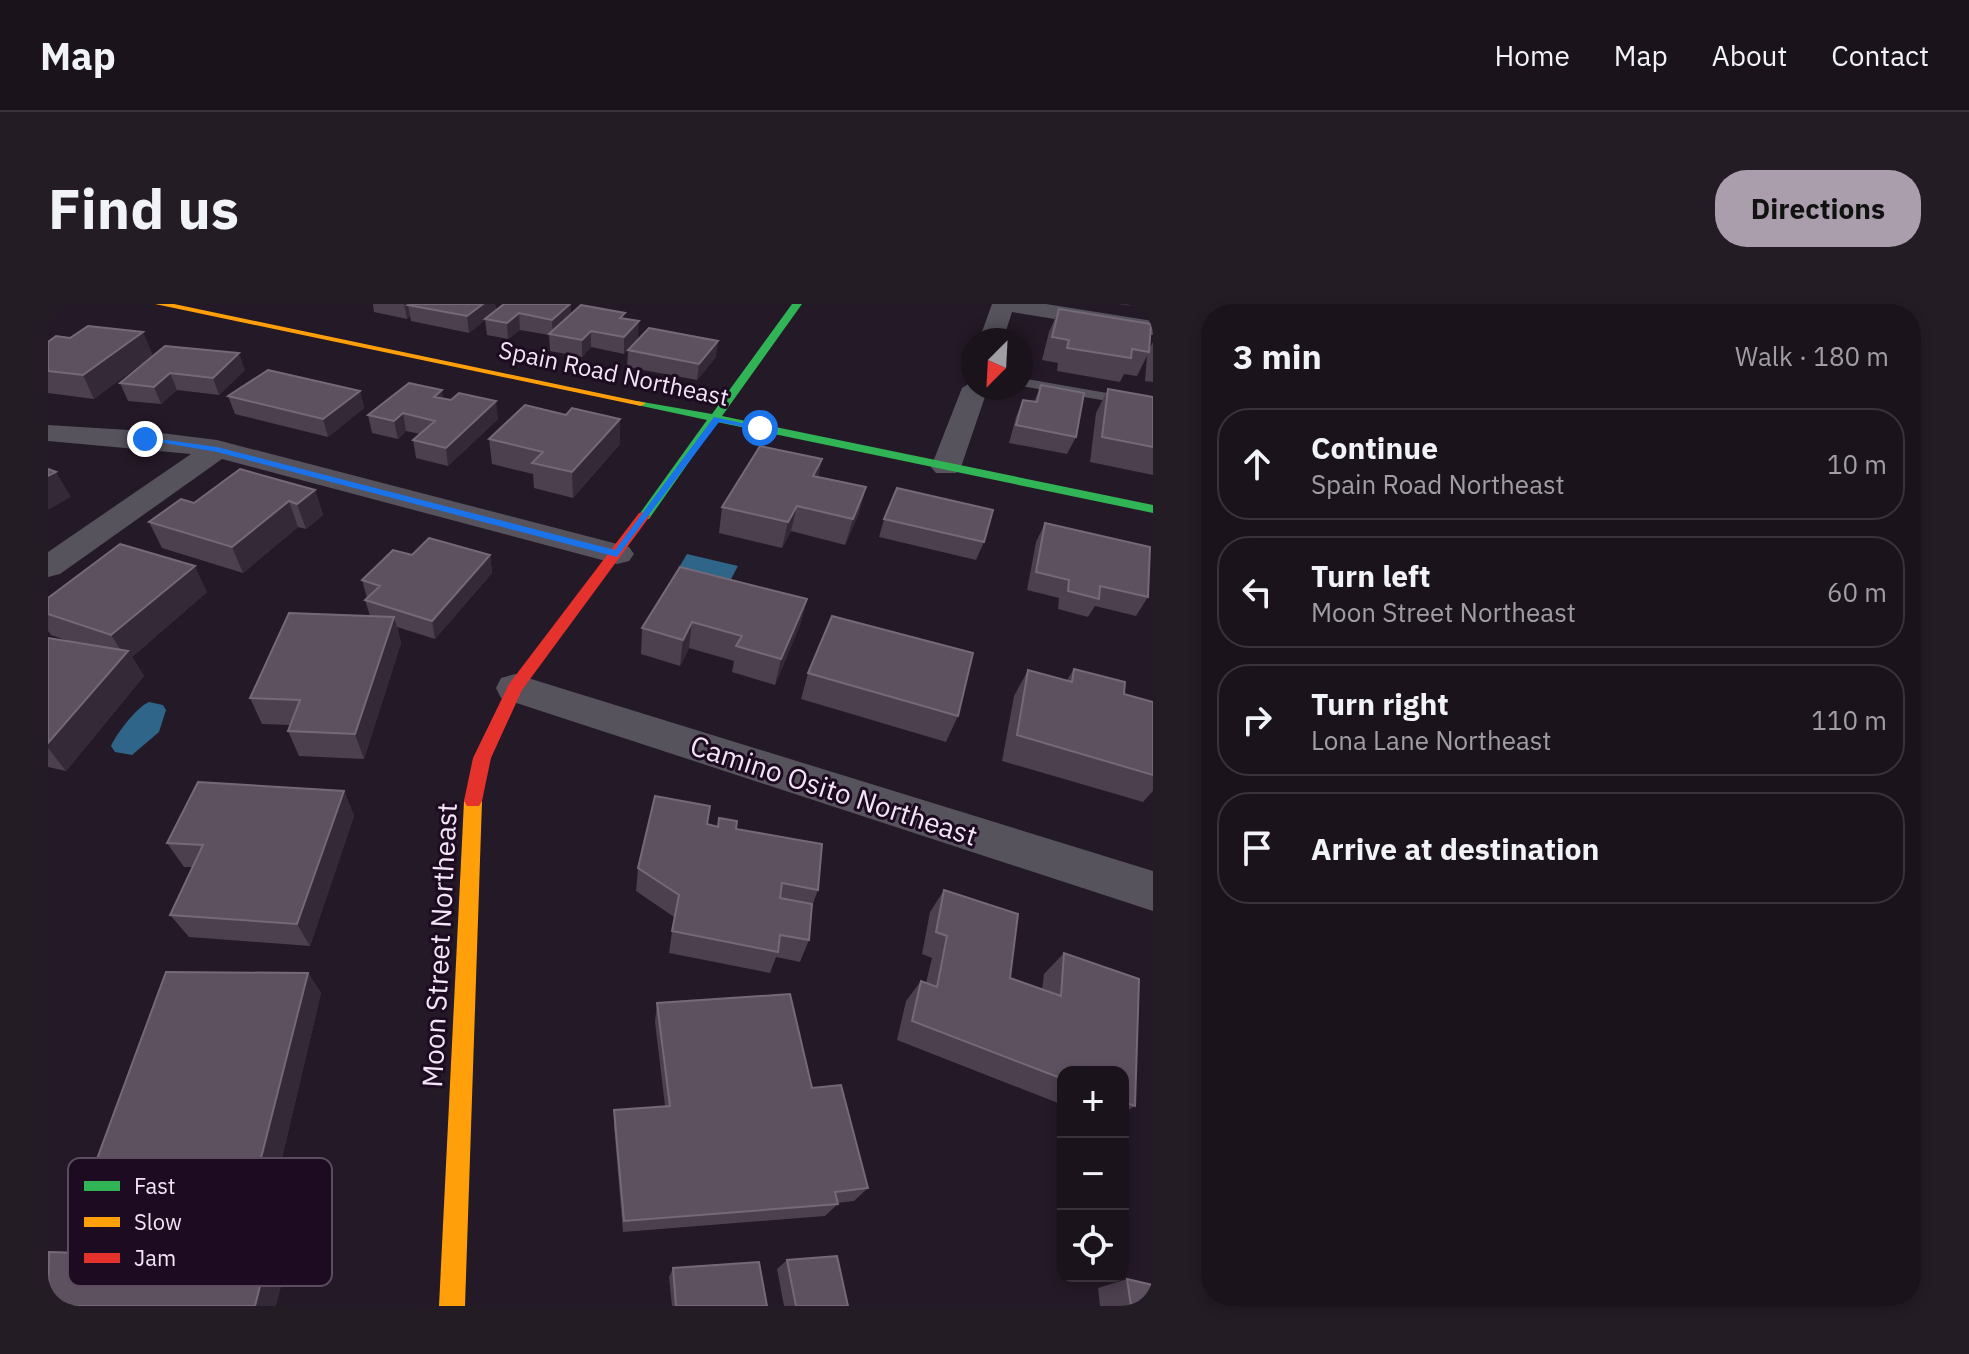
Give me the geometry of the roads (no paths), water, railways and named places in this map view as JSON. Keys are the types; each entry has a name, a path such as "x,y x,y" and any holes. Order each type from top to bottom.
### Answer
{"street":[{"name":"Spain Road Northeast","path":"160,304 1153,509"},
{"name":"Moon Street Northeast","path":"452,1306 470,818 482,758 515,688 717,419 797,304"},
{"path":"995,328 1003,304 1153,328"},
{"path":"946,467 971,400"},
{"path":"48,433 145,439 217,449 617,554"},
{"path":"48,567 217,449"},
{"name":"Camino Osito Northeast","path":"515,688 1153,891"}],"lane":[{"path":"1033,384 1153,405"}],"water":[{"path":"687,554 738,566 730,581 678,569"},
{"path":"149,702 163,705 166,710 159,732 132,755 115,752 111,746 118,734 133,715"}]}
